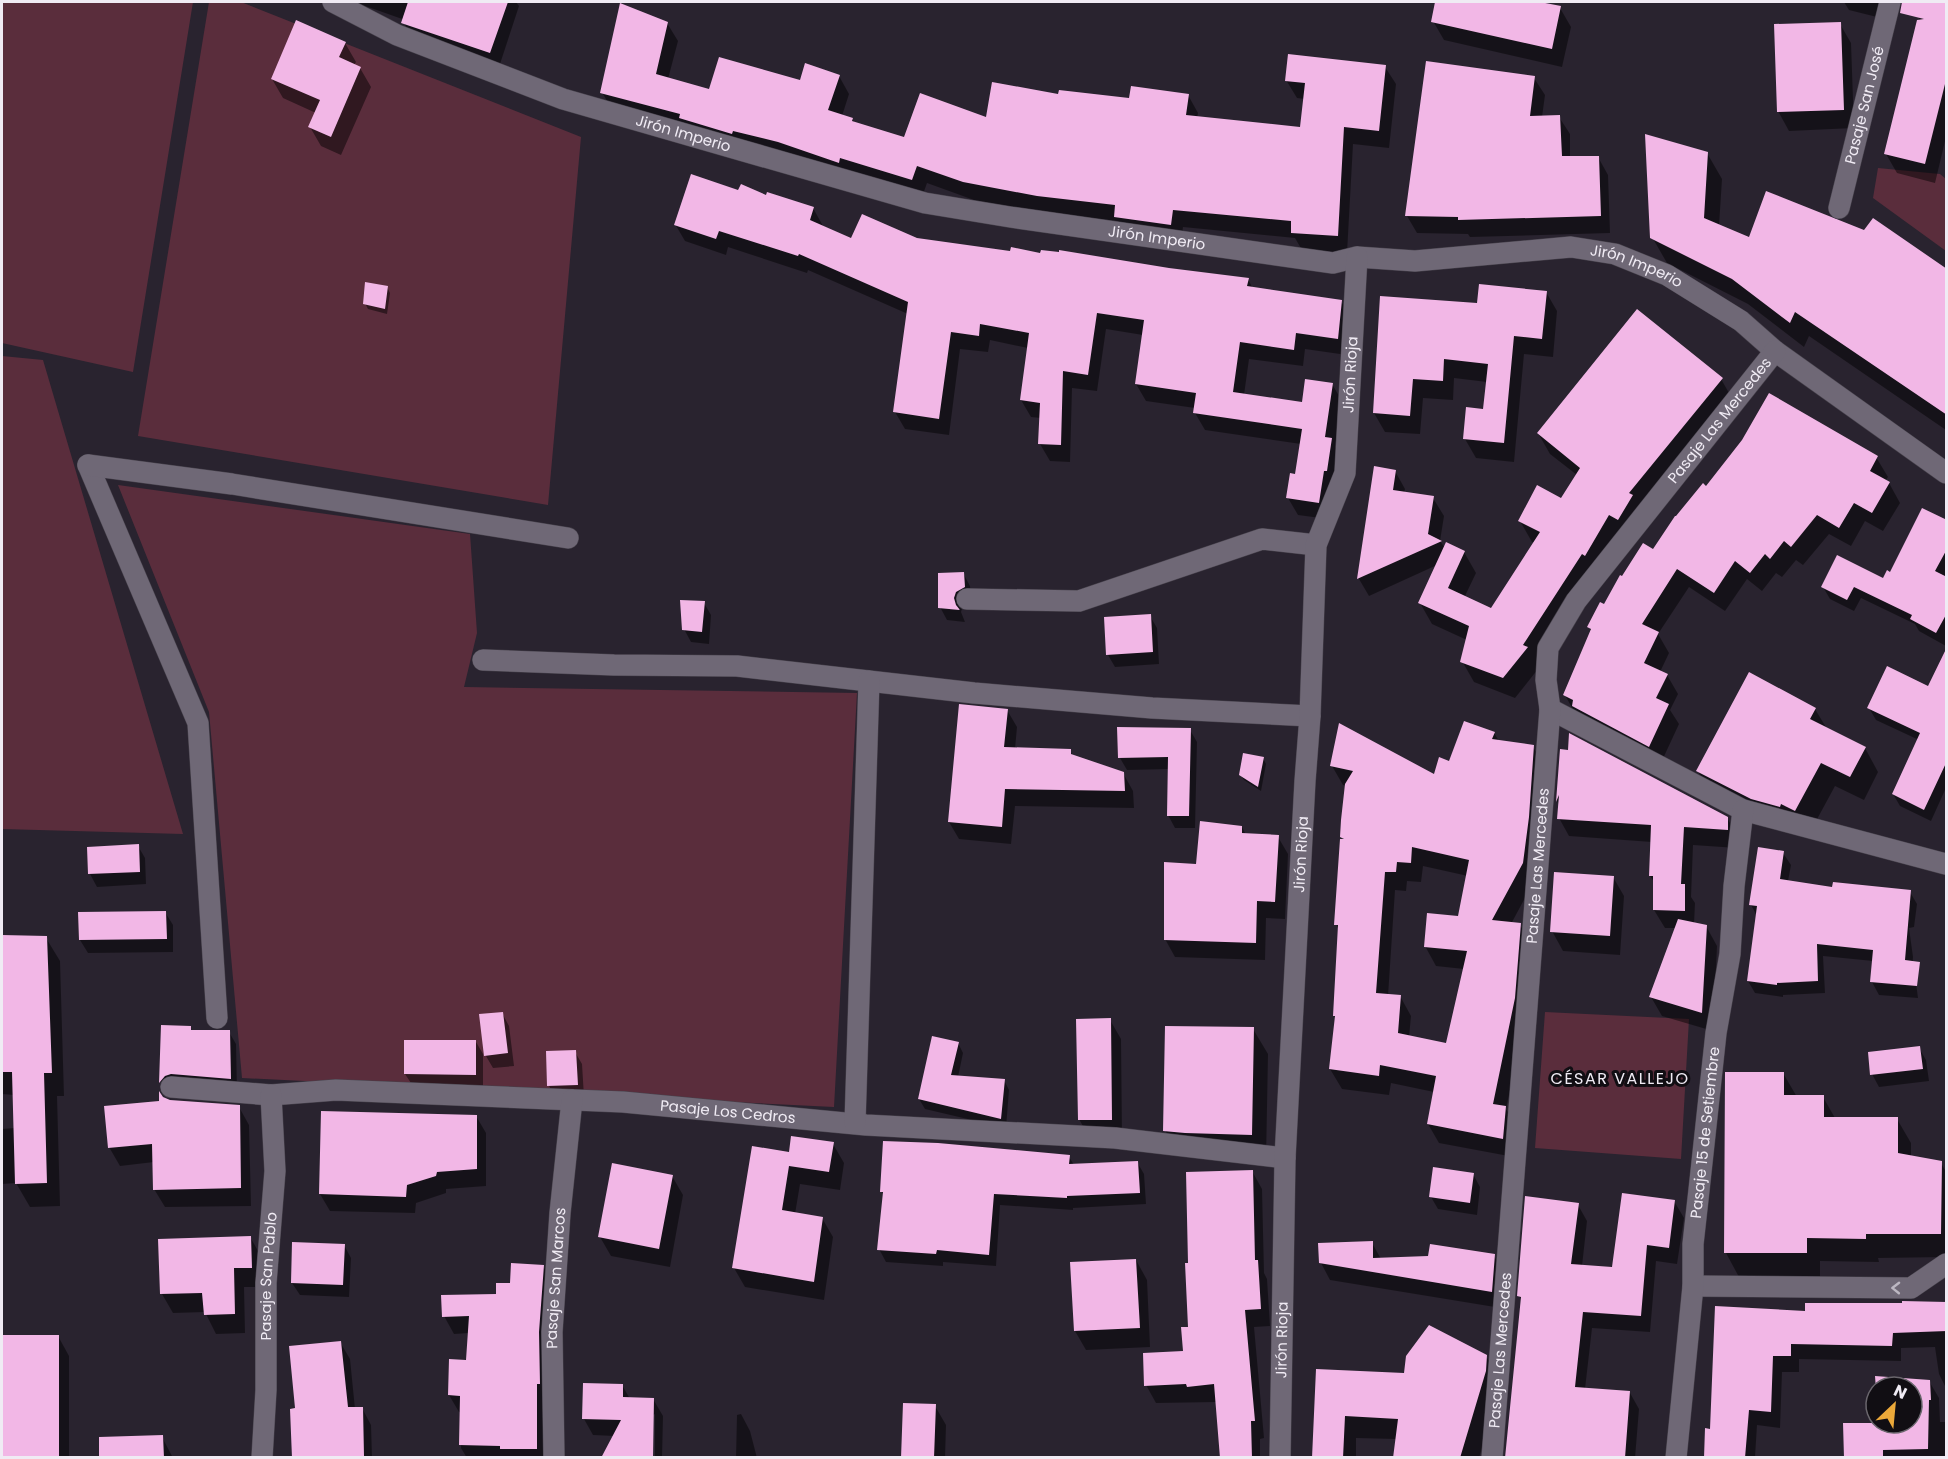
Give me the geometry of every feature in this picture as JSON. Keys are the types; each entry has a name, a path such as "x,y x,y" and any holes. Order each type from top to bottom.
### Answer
{"street":[{"name":"Jirón Imperio","path":"333,2 397,35 563,99 925,203 1333,263 1357,257 1415,261 1571,247 1615,254 1667,275 1741,321 1775,351 1947,473"},
{"name":"Pasaje San José","path":"1839,208 1890,2"},
{"name":"Jirón Rioja","path":"1280,1458 1285,1158 1310,716 1316,545 1345,472 1357,257"},
{"name":"Pasaje Las Mercedes","path":"1492,1458 1550,709 1546,680 1548,648 1576,601 1775,351"},
{"path":"217,1018 198,723 88,465 243,486 568,538"},
{"path":"967,599 1079,601 1262,539 1316,545"},
{"path":"483,660 614,665 737,666 974,693 1152,708 1310,716"},
{"path":"855,1123 869,681"},
{"path":"1550,709 1743,810 1947,864"},
{"name":"Pasaje 15 de Setiembre","path":"1677,1458 1693,1286 1693,1244 1716,1033 1730,954 1734,886 1743,810"},
{"name":"Pasaje Los Cedros","path":"171,1087 271,1095 336,1090 623,1102 855,1123 1115,1138 1285,1158"},
{"name":"Pasaje San Pablo","path":"262,1458 266,1390 266,1283 275,1171 271,1095"},
{"name":"Pasaje San Marcos","path":"554,1458 552,1332 560,1213 572,1100"},
{"path":"1693,1286 1911,1288 1947,1264"}],"shaded area":[{"path":"2,2 193,2 133,372 2,343"},
{"path":"209,2 241,2 581,137 548,505 138,436"},
{"path":"1878,168 1940,174 1946,179 1946,251 1873,198"},
{"path":"2,356 43,360 183,834 2,829"},
{"path":"118,485 470,534 477,633 464,687 857,693 834,1107 242,1078 209,712"},
{"path":"1545,1012 1689,1019 1681,1159 1535,1148"}],"building":[{"path":"408,2 508,2 490,53 401,23"},
{"path":"1435,2 1540,2 1561,6 1552,49 1431,22"},
{"path":"1902,2 1947,2 1947,76 1925,164 1884,154 1917,20 1924,19 1900,13"},
{"path":"620,3 668,22 656,74 709,89 719,57 800,80 805,63 840,75 828,110 853,118 852,121 904,137 920,93 986,117 992,82 1058,94 1059,90 1129,98 1131,86 1189,94 1186,115 1300,127 1305,83 1285,81 1288,54 1386,65 1379,131 1344,127 1338,236 1291,233 1291,221 1173,210 1171,225 1114,217 1115,205 1037,196 963,182 917,166 912,180 840,158 839,163 778,142 733,131 732,134 679,118 680,114 600,93"},
{"path":"296,20 346,42 339,57 361,67 331,137 308,127 320,100 271,79"},
{"path":"1841,22 1844,110 1777,112 1774,24"},
{"path":"1426,61 1535,76 1530,116 1560,115 1562,156 1599,156 1601,216 1458,220 1458,217 1405,216"},
{"path":"1645,134 1708,152 1704,218 1749,237 1766,191 1864,230 1873,218 1947,269 1947,415 1795,312 1790,323 1732,279 1650,238"},
{"path":"691,174 738,190 741,184 766,195 767,192 814,207 810,220 851,238 862,214 917,238 1010,251 1011,247 1040,253 1041,250 1059,252 1059,250 1249,278 1247,286 1342,300 1338,339 1296,333 1294,350 1240,342 1233,392 1302,402 1305,379 1333,383 1325,437 1332,438 1319,503 1286,498 1290,473 1295,474 1302,429 1193,413 1196,393 1135,384 1144,320 1097,313 1088,375 1063,371 1061,445 1038,444 1040,403 1020,400 1029,333 980,324 979,336 951,332 939,419 893,412 908,302 799,254 798,256 719,231 716,239 674,225"},
{"path":"365,282 388,286 385,309 363,304"},
{"path":"1479,284 1547,291 1542,339 1514,336 1504,443 1463,439 1466,407 1483,409 1488,364 1444,359 1443,381 1413,379 1410,416 1373,413 1380,296 1477,303"},
{"path":"1637,309 1723,378 1629,493 1633,495 1618,520 1609,515 1585,556 1582,554 1523,645 1528,647 1503,678 1460,662 1469,626 1418,603 1446,542 1465,551 1448,588 1491,608 1540,532 1518,521 1537,485 1561,498 1580,468 1537,433"},
{"path":"1769,393 1878,456 1870,471 1890,482 1872,513 1854,503 1839,528 1817,515 1791,547 1784,541 1770,559 1765,554 1750,573 1735,561 1714,593 1677,569 1642,624 1659,632 1644,663 1668,674 1656,698 1669,704 1649,747 1572,706 1573,700 1563,695 1591,629 1587,627 1600,602 1604,604 1620,575 1622,576 1643,543 1653,549 1675,516 1703,483 1706,486 1742,440"},
{"path":"1374,466 1396,470 1393,490 1434,496 1428,534 1442,541 1357,579"},
{"path":"1922,508 1947,520 1947,549 1935,571 1947,577 1947,613 1936,633 1910,619 1912,615 1854,587 1847,600 1821,587 1837,555 1883,578 1887,570 1890,572"},
{"path":"964,572 965,587 956,592 954,598 960,610 938,608 938,573"},
{"path":"680,600 705,601 702,632 682,630"},
{"path":"1151,614 1153,652 1106,655 1104,617"},
{"path":"1947,647 1947,761 1924,810 1892,794 1920,733 1867,708 1887,666 1928,686"},
{"path":"1749,672 1816,708 1810,719 1866,747 1850,777 1821,763 1795,811 1781,804 1780,807 1751,799 1696,771"},
{"path":"959,704 1008,709 1004,747 1071,749 1071,754 1124,772 1125,791 1005,789 1002,827 948,822"},
{"path":"1464,721 1495,732 1492,739 1534,745 1523,863 1492,920 1521,923 1515,998 1493,1104 1506,1106 1503,1139 1427,1124 1436,1076 1380,1065 1379,1076 1329,1069 1335,1016 1333,1016 1338,925 1334,925 1340,839 1344,839 1340,837 1341,820 1345,784 1353,771 1330,766 1339,723 1434,774 1439,757 1449,761","holes":["1412,847 1469,860 1458,916 1427,913 1424,947 1467,951 1446,1043 1398,1033 1401,995 1376,993 1385,872 1396,872 1397,862 1411,863"]},
{"path":"1117,727 1191,728 1189,816 1167,816 1168,757 1118,758"},
{"path":"1569,733 1728,817 1728,830 1684,827 1681,884 1685,884 1685,911 1653,910 1653,876 1649,876 1651,825 1557,819 1560,749 1568,750"},
{"path":"1243,753 1264,757 1258,787 1239,775"},
{"path":"1200,821 1242,826 1242,833 1279,835 1275,902 1257,901 1256,943 1164,940 1164,862 1196,864"},
{"path":"139,844 140,872 88,874 87,847"},
{"path":"1758,847 1784,851 1780,879 1832,887 1833,882 1911,890 1905,960 1920,962 1917,986 1870,982 1873,950 1817,944 1818,981 1777,983 1777,985 1747,981 1757,906 1749,905"},
{"path":"1554,872 1614,876 1610,936 1550,932"},
{"path":"166,911 167,939 79,940 78,912"},
{"path":"1678,919 1707,925 1702,1013 1649,997"},
{"path":"2,935 47,936 52,1073 44,1073 47,1183 15,1184 12,1072 2,1072"},
{"path":"503,1012 508,1053 484,1056 479,1014"},
{"path":"1111,1018 1112,1120 1078,1120 1076,1019"},
{"path":"161,1025 191,1026 191,1030 230,1030 231,1079 171,1074 165,1076 159,1083"},
{"path":"1165,1026 1254,1027 1252,1135 1163,1131"},
{"path":"932,1036 959,1042 951,1075 1005,1079 1001,1119 918,1099"},
{"path":"404,1040 476,1040 476,1075 404,1074"},
{"path":"1920,1046 1923,1069 1870,1075 1868,1052"},
{"path":"576,1050 578,1085 547,1086 546,1051"},
{"path":"1725,1072 1784,1072 1784,1095 1824,1095 1824,1117 1898,1117 1898,1153 1942,1161 1941,1234 1866,1234 1866,1239 1807,1238 1807,1253 1724,1253"},
{"path":"159,1091 163,1097 170,1100 240,1105 241,1188 153,1190 152,1144 108,1148 104,1106 159,1101"},
{"path":"321,1111 477,1115 477,1169 437,1172 436,1176 407,1185 406,1197 319,1194"},
{"path":"791,1136 834,1142 829,1172 789,1166 782,1210 823,1217 814,1282 732,1268 752,1146 789,1152"},
{"path":"883,1141 938,1143 1070,1155 1069,1164 1138,1161 1140,1193 1067,1196 1067,1198 994,1194 989,1255 937,1250 936,1254 877,1250 883,1192 880,1192"},
{"path":"612,1163 673,1175 659,1249 598,1237"},
{"path":"1433,1167 1474,1173 1470,1203 1429,1197"},
{"path":"1253,1170 1255,1260 1258,1260 1261,1309 1245,1310 1255,1421 1251,1421 1252,1458 1220,1458 1214,1384 1187,1387 1186,1384 1144,1386 1143,1353 1183,1351 1181,1327 1188,1327 1185,1263 1188,1263 1186,1172"},
{"path":"1622,1193 1675,1200 1669,1248 1647,1245 1641,1316 1583,1312 1575,1387 1630,1391 1625,1458 1505,1458 1521,1297 1517,1296 1525,1196 1579,1203 1571,1264 1612,1267"},
{"path":"251,1236 252,1268 234,1268 235,1314 204,1315 202,1293 160,1294 158,1239"},
{"path":"1373,1241 1373,1258 1428,1256 1430,1244 1495,1254 1492,1292 1319,1263 1318,1243"},
{"path":"292,1242 345,1244 343,1285 291,1283"},
{"path":"1136,1259 1140,1328 1074,1331 1070,1262"},
{"path":"511,1263 544,1265 539,1332 540,1384 537,1384 537,1449 500,1449 500,1446 459,1445 460,1396 448,1395 449,1359 466,1360 469,1316 442,1317 441,1295 496,1294 496,1283 510,1283"},
{"path":"1902,1301 1947,1302 1947,1331 1893,1333 1892,1346 1791,1344 1791,1356 1773,1356 1771,1412 1749,1410 1745,1458 1704,1458 1705,1428 1710,1429 1715,1306 1805,1311 1805,1303 1902,1303"},
{"path":"1429,1325 1487,1355 1486,1371 1460,1458 1393,1458 1398,1419 1345,1416 1343,1458 1312,1458 1316,1369 1404,1373 1406,1356"},
{"path":"2,1335 59,1335 59,1458 2,1458"},
{"path":"341,1341 348,1407 363,1407 364,1456 292,1458 290,1409 295,1408 289,1346"},
{"path":"1924,1380 1930,1380 1928,1449 1883,1450 1883,1458 1844,1458 1843,1423 1864,1423 1864,1435 1924,1435"},
{"path":"583,1383 623,1384 623,1397 654,1398 653,1458 601,1458 621,1420 582,1419"},
{"path":"903,1403 936,1404 934,1458 901,1458"},
{"path":"163,1435 164,1458 99,1458 99,1437"}],"district":[{"name":"CÉSAR VALLEJO","path":"1620,1078"}]}
